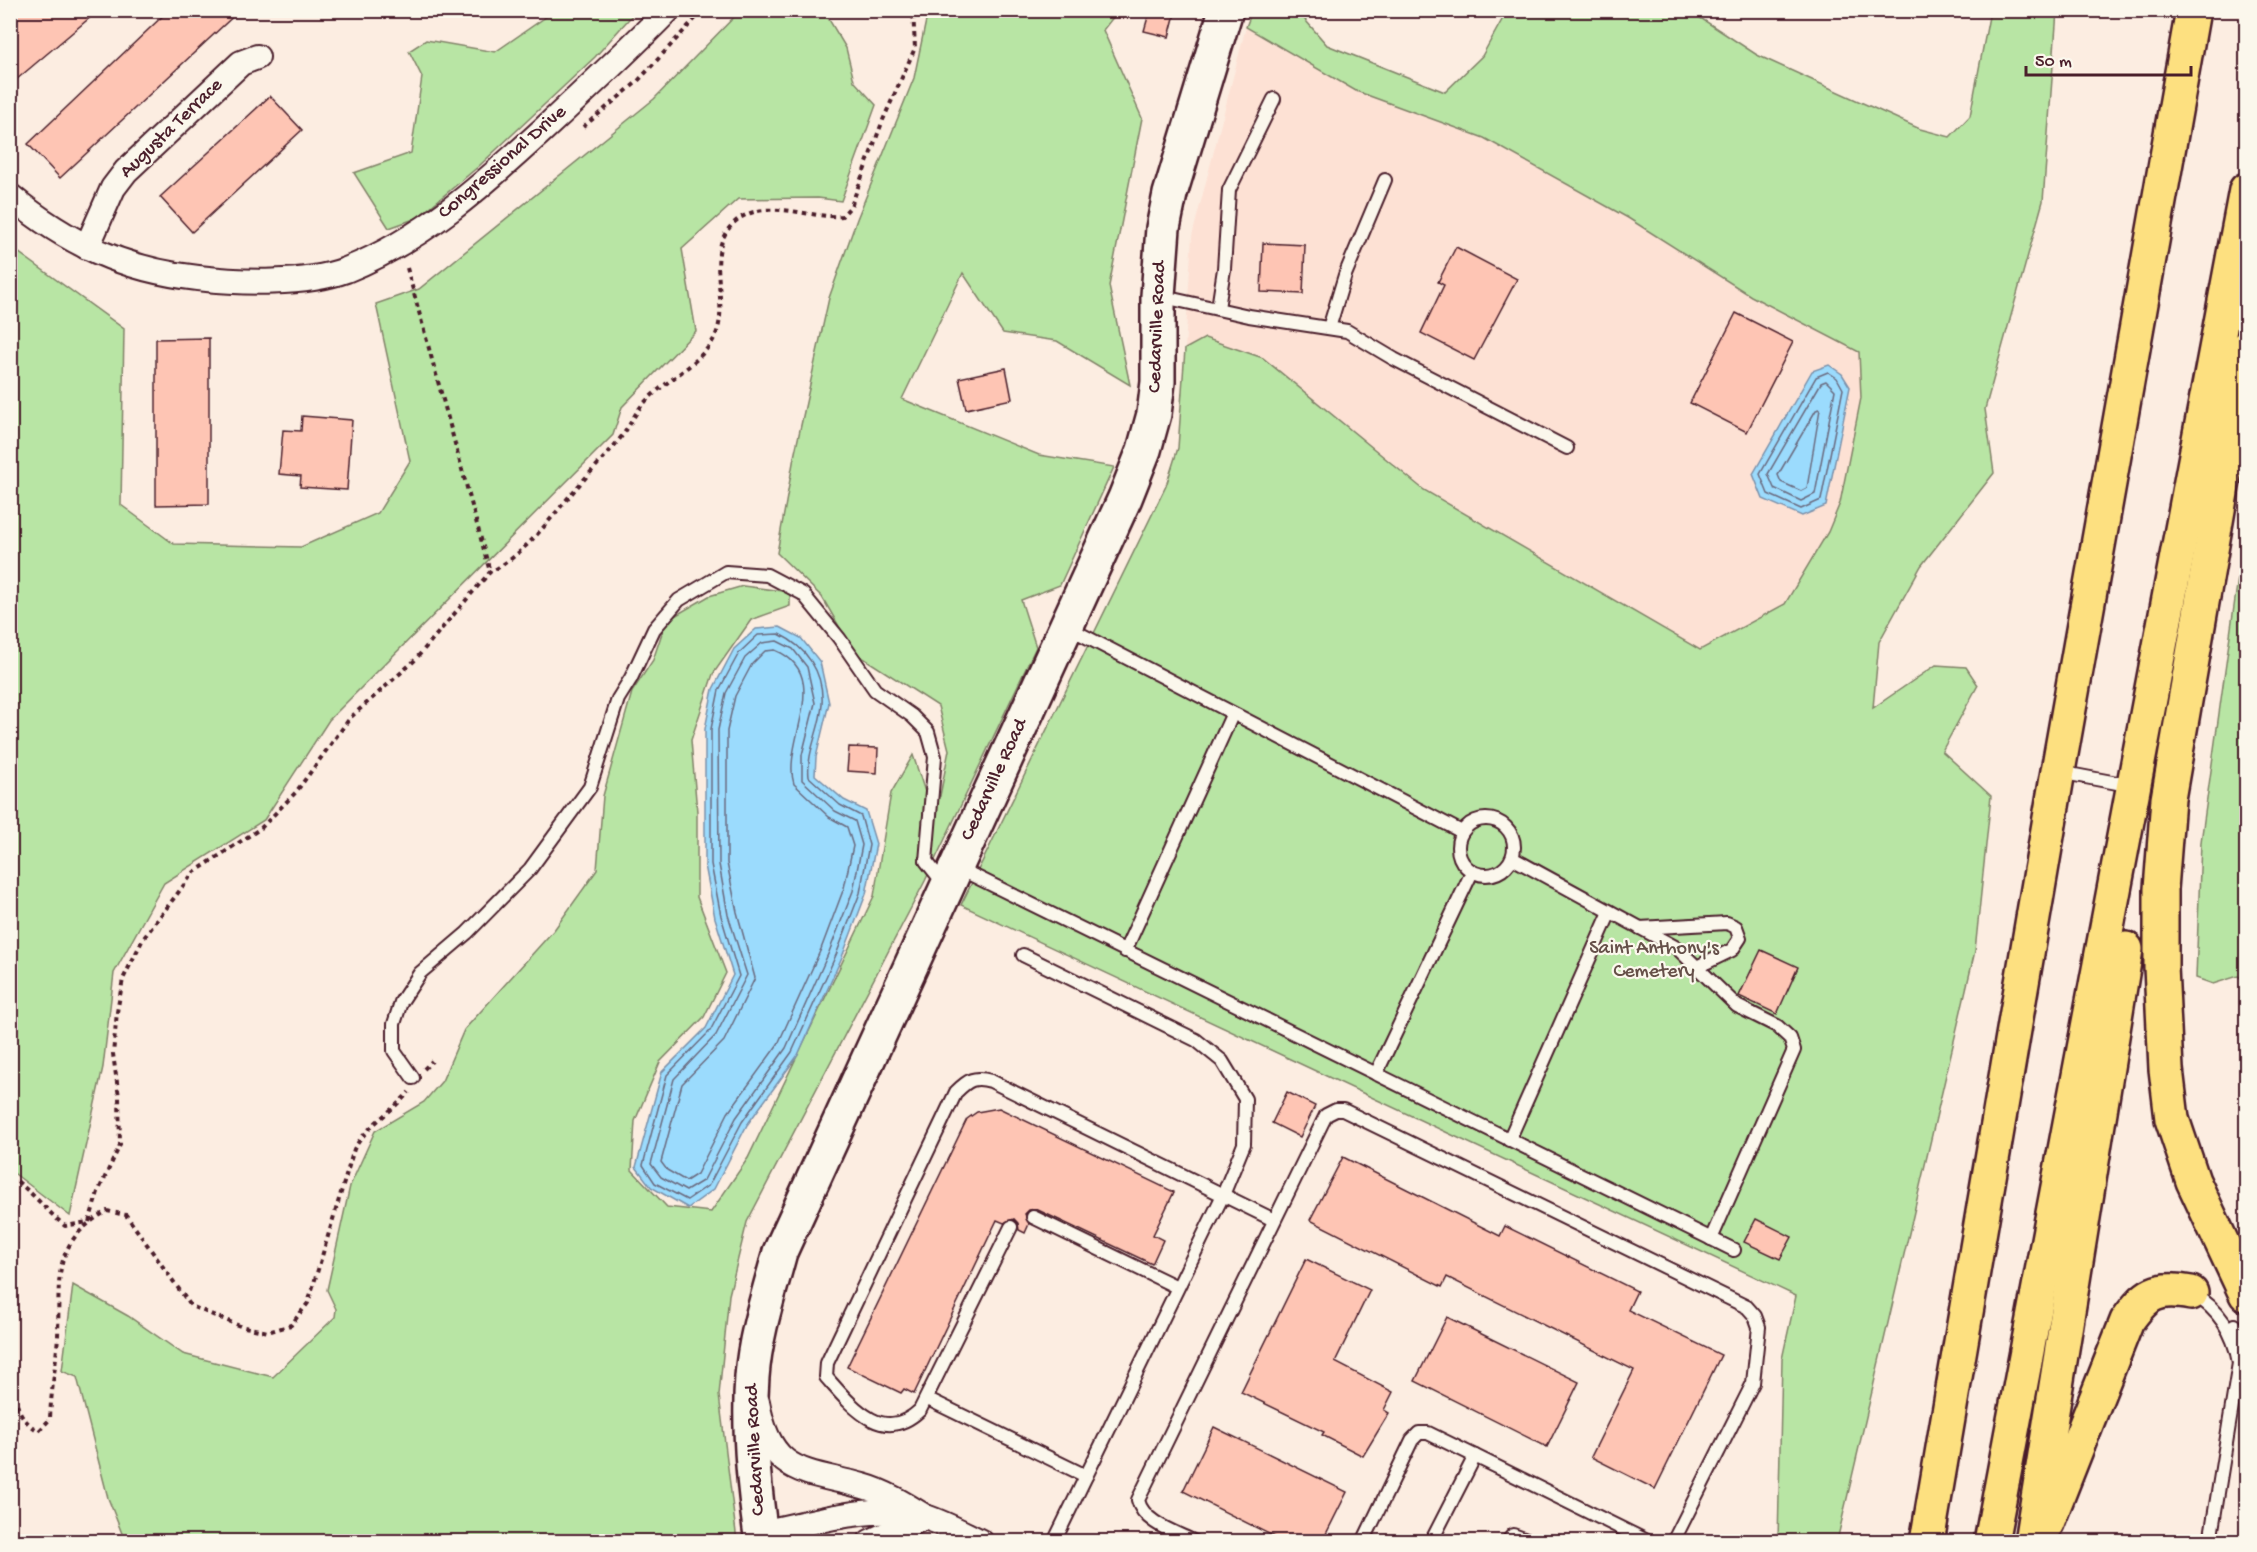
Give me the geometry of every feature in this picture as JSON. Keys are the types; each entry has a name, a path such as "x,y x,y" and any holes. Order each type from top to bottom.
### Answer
{"highway":[{"path":"1927,1542 2058,771 2192,10"},
{"path":"1991,1542 2247,190"},
{"path":"2247,348 2168,799 2161,889 2161,967 2166,1069 2172,1119 2197,1191 2247,1294"},
{"path":"2031,1542 2148,814 2135,786"},
{"path":"2040,1542 2127,1321 2150,1295 2164,1290 2191,1293"}],"main road":[{"name":"Cedarville Road","path":"761,1538 752,1439 752,1376 764,1312 780,1252 1144,450 1154,414 1158,382 1158,296 1163,228 1170,194 1226,10"}],"street":[{"name":"Congressional Drive","path":"10,196 41,222 87,247 129,264 174,276 244,284 297,279 344,270 416,236 477,190 622,57 668,10"},
{"name":"Augusta Terrace","path":"87,247 113,188 126,171 241,63 257,57"},
{"path":"752,1376 759,1413 774,1449 797,1471 818,1478 865,1486 981,1542"},
{"path":"761,1538 861,1513 896,1512 926,1517"},
{"path":"870,1542 926,1517"}],"lane":[{"path":"1218,308 1229,189 1274,99"},
{"path":"1329,328 1345,275 1385,180"},
{"path":"1158,296 1249,316 1347,331 1404,364 1567,448"},
{"path":"413,1078 394,1051 394,1024 401,1002 420,973 467,933 530,869 591,787 618,699 631,678 654,629 679,600 726,572 767,575 803,594 839,638 875,690 912,716 928,732 935,757 926,861 951,877 1125,951 1734,1250"},
{"path":"1066,626 1232,715 1462,832"},
{"path":"1125,951 1232,715"},
{"path":"2058,771 2135,786"},
{"path":"1494,820 1502,825 1513,840 1512,858 1500,872 1491,875 1472,872 1465,866 1457,850 1462,832 1476,821 1494,820"},
{"path":"1512,858 1677,948 1699,966 1737,1006 1778,1026 1790,1038 1794,1050 1711,1239"},
{"path":"1376,1074 1472,872"},
{"path":"1509,1140 1610,912"},
{"path":"1639,928 1727,923 1736,927 1740,938 1732,950 1699,966"},
{"path":"1023,955 1196,1040 1222,1061 1245,1099 1244,1144 1223,1195 1054,1542"},
{"path":"1011,1227 928,1399 909,1421 894,1425 877,1422 860,1413 826,1377 826,1363 956,1092 969,1080 979,1078 991,1081 1274,1220"},
{"path":"1195,1542 1149,1519 1140,1511 1138,1500 1326,1115 1336,1110 1343,1110 1747,1307 1755,1316 1759,1327 1753,1383 1673,1542"},
{"path":"1033,1217 1177,1287"},
{"path":"2191,1293 2204,1297 2225,1314 2247,1347"},
{"path":"2191,1293 2204,1300 2221,1317 2233,1338 2239,1363 2237,1392 2210,1542"},
{"path":"928,1399 1086,1476"},
{"path":"1363,1542 1412,1440 1419,1433 1428,1433 1649,1542"},
{"path":"1431,1542 1475,1456"},
{"path":"1507,1542 1513,1535 1532,1542"}],"path":[{"path":"430,10 456,16 488,18 520,10"},
{"path":"582,128 637,82 703,10"},
{"path":"89,1222 98,1192 120,1145 119,1097 113,1054 117,1012 123,979 143,939 194,873 261,828 296,792 350,718 414,661 490,572 503,566 540,530 604,459 644,403 694,361 712,341 721,319 718,265 723,240 736,222 755,212 804,212 825,218 842,216 851,206 883,120 915,48 913,10"},
{"path":"399,270 416,262"},
{"path":"407,268 490,572"},
{"path":"10,1378 18,1411 28,1425 39,1431 50,1419 61,1264 71,1240 89,1222 108,1211 126,1215 191,1306 240,1326 268,1332 291,1325 308,1303 354,1149 363,1133 377,1119 394,1108 409,1092 413,1078 432,1061"},
{"path":"10,1182 14,1179 31,1191 46,1210 65,1226 89,1222"}],"shaded area":[{"path":"1246,27 1356,91 1484,138 1628,218 1751,296 1859,352 1861,398 1840,503 1828,532 1785,604 1700,650 1424,490 1263,358 1205,338 1185,349 1192,236"}],"green space":[{"path":"556,10 636,11 595,57 479,166 417,218 389,228 354,173 411,153 422,77 409,51 426,40 495,52"},
{"path":"740,11 824,11 846,48 854,81 876,105 841,201 818,198 738,199 682,249 696,331 622,407 613,435 329,720 264,820 164,883 114,973 103,1067 70,1216 11,1171 11,247 124,329 121,505 174,544 301,547 378,513 410,461 376,304 419,289 654,99"},
{"path":"928,11 1118,11 1103,30 1142,118 1109,286 1130,385 1057,341 1003,333 963,273 902,399 1039,455 1114,467 1060,585 1021,600 1036,647 925,881 747,1222 729,1295 719,1395 737,1541 125,1541 108,1498 77,1377 62,1371 73,1285 128,1316 183,1354 273,1377 335,1317 336,1309 327,1290 350,1186 375,1131 424,1102 442,1081 464,1030 554,930 597,870 603,796 632,692 653,660 666,621 709,596 743,586 790,592 790,606 751,620 713,674 691,740 697,812 697,897 726,973 704,1017 660,1062 635,1121 632,1170 667,1207 711,1212 748,1158 874,896 891,793 913,755 925,792 940,796 949,750 938,706 854,652 822,597 777,553 794,457 829,298 857,219 914,78"},
{"name":"Saint Anthony's Cemetery","path":"1252,11 1301,11 1300,14 1327,45 1445,92 1482,56 1507,11 1690,11 1757,55 1920,129 1950,137 1970,116 1990,11 2057,11 2043,201 1985,409 1994,473 1921,566 1879,642 1873,708 1936,665 1966,667 1978,685 1942,751 1991,796 1975,951 1837,1541 1778,1541 1782,1359 1796,1296 961,905 1166,486 1178,448 1185,349 1205,338 1263,358 1424,490 1700,650 1785,604 1828,532 1840,503 1861,398 1859,352 1751,296 1628,218 1484,138 1356,91 1246,27"},
{"path":"2246,521 2246,982 2238,976 2213,984 2196,978 2201,842"}],"water":[{"path":"1829,365 1842,374 1850,387 1826,506 1802,516 1763,499 1753,474 1812,371"},
{"path":"780,627 801,638 820,662 829,703 816,757 815,775 844,800 866,811 876,844 866,894 842,957 798,1055 747,1125 714,1189 688,1208 651,1187 636,1167 662,1072 706,1028 733,975 715,918 705,865 705,729 713,689 734,649 756,629"}],"building":[{"path":"22,10 99,10 10,85 10,20"},
{"path":"169,10 240,10 60,178 28,144"},
{"path":"1150,10 1176,10 1169,37 1144,31"},
{"path":"270,96 302,130 192,232 160,197"},
{"path":"1263,243 1305,245 1303,294 1261,292"},
{"path":"1456,247 1517,279 1474,360 1421,333 1444,285 1438,282"},
{"path":"1736,313 1793,342 1747,432 1690,403"},
{"path":"209,338 209,504 156,505 156,339"},
{"path":"1006,368 1012,399 966,409 959,378"},
{"path":"302,416 352,420 347,490 300,487 301,476 279,474 283,430 301,431"},
{"path":"849,747 878,748 877,773 847,771"},
{"path":"1761,950 1798,967 1777,1014 1739,996"},
{"path":"1287,1092 1315,1106 1300,1137 1272,1123"},
{"path":"999,1108 1174,1192 1153,1235 1163,1240 1152,1264 1036,1209 1029,1210 1025,1214 1029,1224 1025,1233 1019,1230 1018,1223 1014,1219 1004,1223 997,1220 914,1394 904,1389 901,1393 847,1367 967,1119 977,1112"},
{"path":"1343,1157 1500,1236 1505,1226 1637,1291 1628,1310 1721,1355 1655,1489 1591,1457 1634,1370 1447,1277 1442,1287 1310,1220"},
{"path":"1756,1219 1792,1237 1780,1259 1744,1242"},
{"path":"1306,1259 1370,1290 1335,1362 1393,1392 1384,1410 1389,1413 1363,1456 1322,1435 1324,1432 1241,1392"},
{"path":"1447,1317 1579,1382 1547,1447 1415,1381"},
{"path":"1214,1427 1347,1492 1322,1542 1285,1542 1183,1491"}]}
